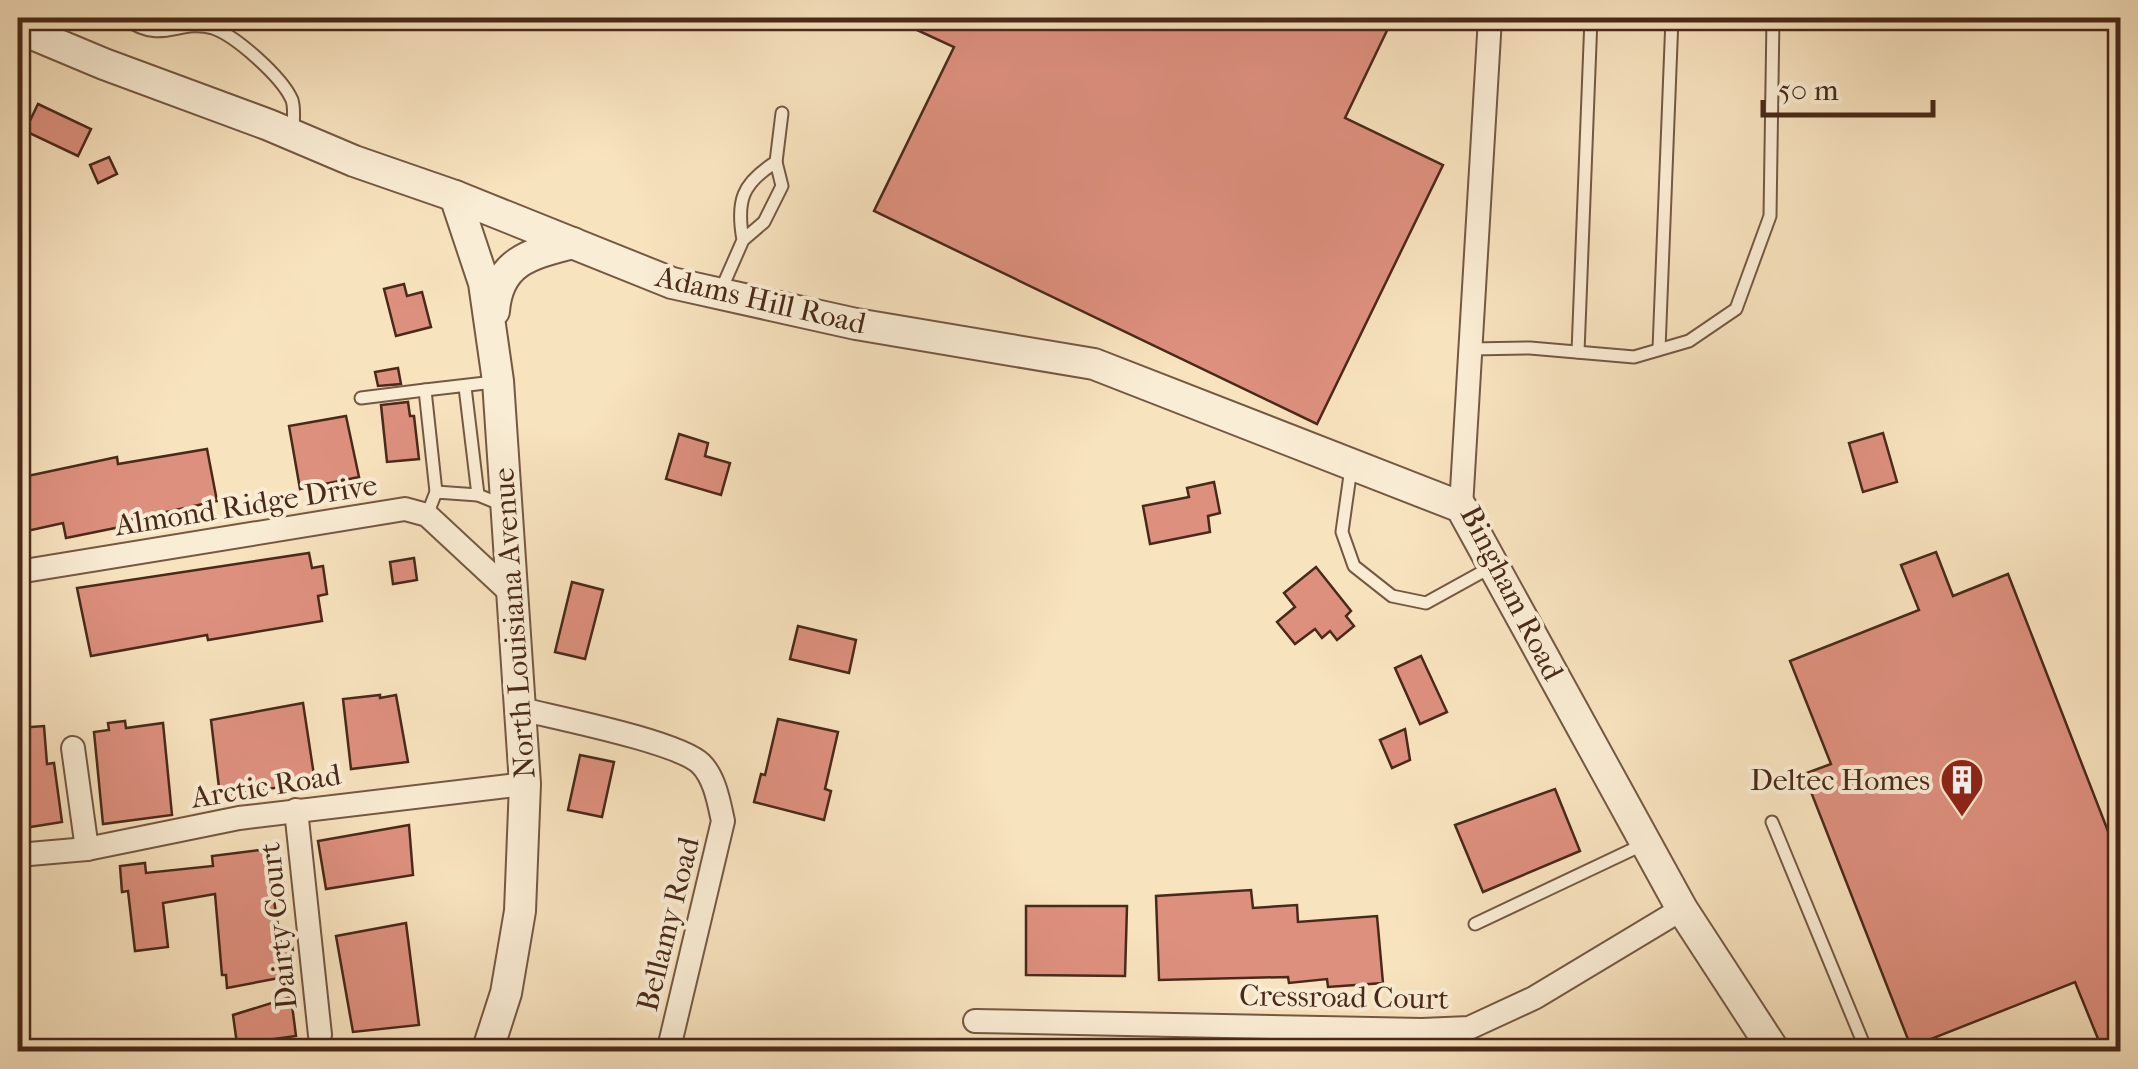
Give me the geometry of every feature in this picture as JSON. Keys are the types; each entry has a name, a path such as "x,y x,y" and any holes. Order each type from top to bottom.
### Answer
{"street":[{"name":"Bingham Road","path":"1490,18 1461,507 1682,909 1775,1052"},
{"name":"Adams Hill Road","path":"18,28 672,284 856,324 1094,364 1461,507"},
{"name":"North Louisiana Avenue","path":"455,196 484,283 498,381 525,784 520,911 506,993 486,1052"},
{"path":"492,339 496,296 502,278 524,259 573,244"},
{"name":"Almond Ridge Drive","path":"18,572 405,509 428,515"},
{"path":"428,515 513,595"},
{"name":"Bellamy Road","path":"521,709 674,748 700,764 717,792 724,822 668,1052"},
{"path":"73,748 87,849"},
{"name":"Arctic Road","path":"18,855 87,849 296,810 525,784"},
{"name":"Dairty Court","path":"296,810 320,1035"},
{"name":"Cressroad Court","path":"975,1021 1469,1028 1534,998 1682,909"}],"lane":[{"path":"124,18 138,28 159,33 213,28 270,66 294,103 293,135"},
{"path":"1578,352 1592,18"},
{"path":"1659,350 1672,18"},
{"path":"1470,349 1530,348 1634,356 1690,341 1736,309 1770,216 1773,18"},
{"path":"719,294 743,240 764,222 782,186 776,162 782,113"},
{"path":"743,240 738,210 753,176 776,162"},
{"path":"360,398 498,381"},
{"path":"465,387 478,495"},
{"path":"425,390 436,492 428,515"},
{"path":"1352,466 1342,532 1354,566 1392,596 1426,603 1494,566"},
{"path":"436,492 478,495 508,508"},
{"path":"1772,822 1867,1052"},
{"path":"1476,924 1646,843"}],"building":[{"path":"891,18 1393,18 1345,118 1443,165 1317,424 874,211 954,47"},
{"path":"38,104 91,129 78,156 25,131"},
{"path":"109,157 117,174 98,183 90,165"},
{"path":"404,284 407,296 422,292 431,327 396,336 384,289"},
{"path":"398,368 401,384 378,386 375,372"},
{"path":"408,402 410,416 414,416 419,459 387,462 381,405"},
{"path":"346,416 359,477 300,489 289,426"},
{"path":"1883,433 1897,482 1863,492 1849,443"},
{"path":"679,434 708,443 705,456 730,463 721,495 666,479"},
{"path":"207,449 217,501 66,538 63,523 18,533 18,478 117,457 118,464"},
{"path":"1214,482 1220,513 1208,516 1210,532 1150,544 1143,506 1189,497 1187,488"},
{"name":"Deltec Homes","path":"1936,552 1953,596 2008,574 2120,862 2120,1044 2103,1051 2075,982 1911,1047 1804,774 1831,764 1790,661 1919,610 1901,565"},
{"path":"309,553 312,568 323,566 327,594 318,596 322,621 208,640 207,635 91,656 77,588"},
{"path":"414,558 417,580 393,584 390,562"},
{"path":"1316,567 1351,611 1346,616 1354,626 1337,640 1330,631 1322,638 1315,629 1295,644 1277,622 1295,607 1284,593"},
{"path":"572,582 603,590 585,659 555,652"},
{"path":"798,626 856,640 849,673 790,659"},
{"path":"1421,656 1447,712 1420,724 1395,668"},
{"path":"396,695 408,762 351,769 343,699"},
{"path":"303,703 315,782 220,796 211,720"},
{"path":"778,719 838,732 825,789 831,791 824,820 754,802 761,774 765,775"},
{"path":"125,721 126,728 163,723 172,815 103,824 94,732 109,730 108,723"},
{"path":"44,726 47,764 54,763 62,822 18,829 18,728"},
{"path":"1405,729 1410,760 1392,768 1380,740"},
{"path":"580,755 614,762 602,817 568,810"},
{"path":"1555,789 1580,851 1483,892 1455,825"},
{"path":"409,825 413,875 326,889 318,841"},
{"path":"267,849 269,866 280,865 285,892 273,894 281,945 292,943 295,975 227,988 226,975 222,975 215,894 163,903 168,947 135,951 128,891 122,892 120,866 145,863 146,873 213,866 212,856"},
{"path":"1251,890 1253,908 1297,905 1298,922 1377,916 1383,983 1328,987 1327,979 1289,983 1288,977 1159,980 1156,896"},
{"path":"1026,906 1127,906 1125,976 1026,975"},
{"path":"406,923 419,1025 353,1032 336,936"},
{"path":"291,997 296,1036 237,1044 233,1015"}],"place":[{"name":"Deltec Homes","path":"1962,818"}]}
